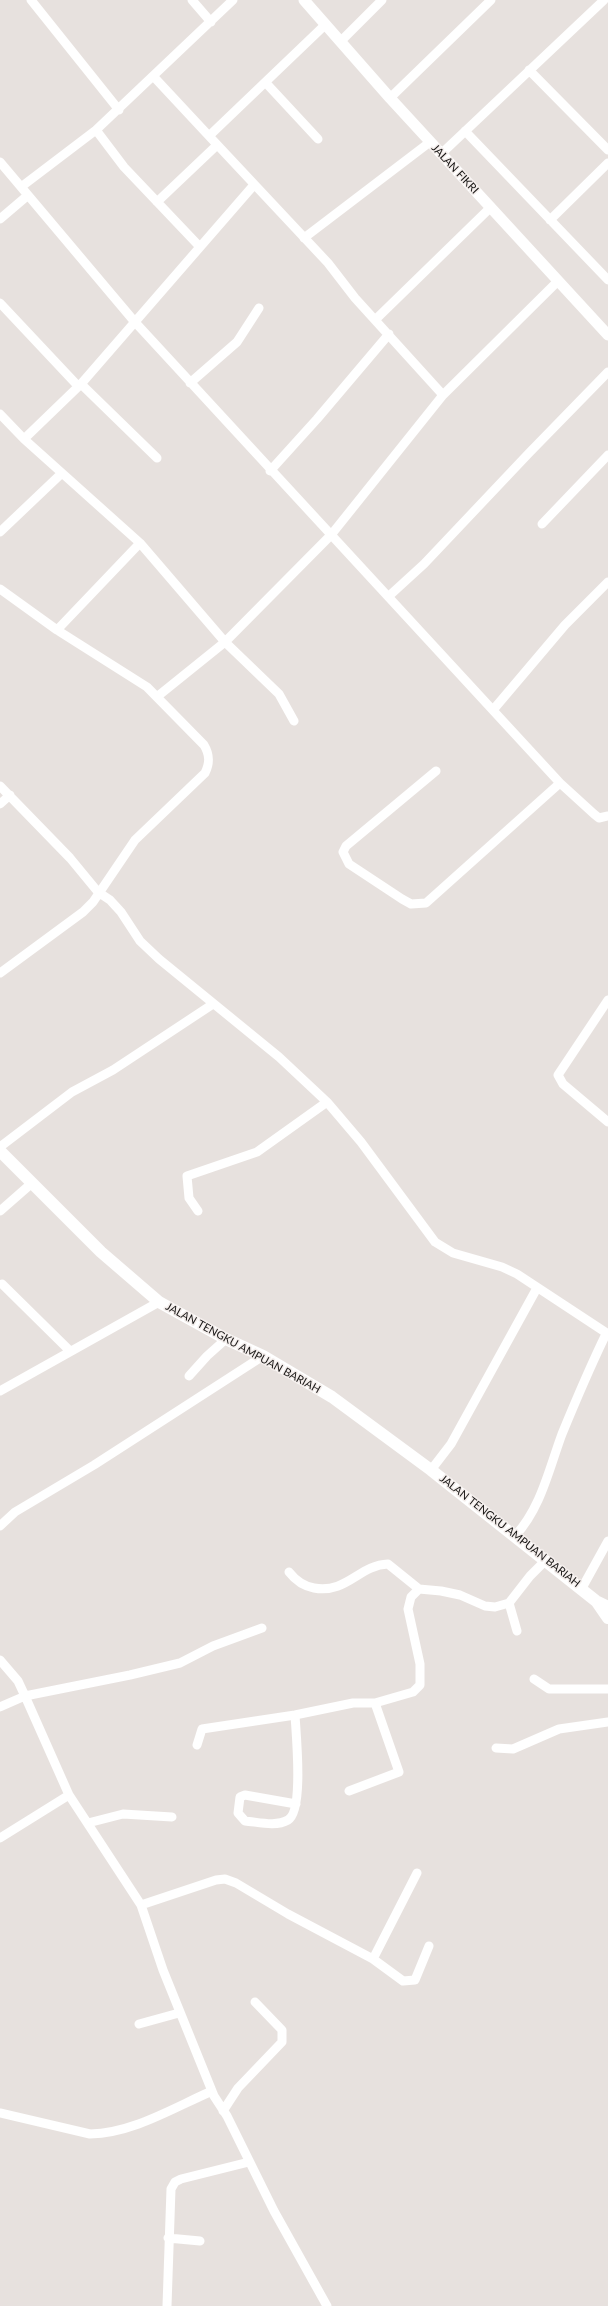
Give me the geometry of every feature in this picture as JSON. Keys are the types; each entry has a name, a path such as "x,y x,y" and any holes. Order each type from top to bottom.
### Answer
{"main road":[{"name":"JALAN TENGKU AMPUAN BARIAH","path":"0,1151 101,1252 159,1302 226,1339 263,1356 332,1397 432,1470 582,1588 596,1601 608,1607"},
{"name":"JALAN TENGKU AMPUAN BARIAH","path":"596,1601 598,1606 608,1618"}],"street":[{"path":"31,0 119,110"},
{"path":"192,0 211,22"},
{"path":"21,187 96,130 119,110 232,0"},
{"name":"JALAN FIKRI","path":"304,0 440,154 491,207 608,335"},
{"path":"390,98 491,0"},
{"path":"440,154 604,0"},
{"path":"340,41 377,2"},
{"path":"209,136 326,24"},
{"path":"529,70 608,150"},
{"path":"154,77 253,186 304,238 443,395"},
{"path":"266,83 318,139"},
{"path":"96,130 124,167 200,247"},
{"path":"465,131 608,280"},
{"path":"304,238 430,142"},
{"path":"157,202 216,146"},
{"path":"0,162 27,196 134,321 270,470 389,596 560,784 594,814 600,818 608,816"},
{"path":"550,220 608,163"},
{"path":"24,439 79,385 253,186"},
{"path":"0,219 27,196"},
{"path":"375,320 491,207"},
{"path":"158,696 225,642 331,535 443,395 558,281"},
{"path":"0,303 79,385 157,458"},
{"path":"190,383 237,342 259,308"},
{"path":"270,470 317,419 389,334"},
{"path":"389,596 424,564 528,453 608,372"},
{"path":"0,414 24,439 62,474 140,542 225,642 279,694 294,720"},
{"path":"542,524 608,455"},
{"path":"0,532 62,474"},
{"path":"57,630 140,542"},
{"path":"493,710 565,625 608,582"},
{"path":"0,589 57,630 158,696 209,752 209,765 205,773 135,840 98,892 93,902 83,912 0,973"},
{"path":"436,771 346,846 343,852 349,864 411,904 426,903 560,784"},
{"path":"0,786 70,858 98,892 110,900 121,912 140,941 154,955 279,1057 327,1102 361,1142 435,1242 453,1253 502,1267 518,1274 607,1334 577,1396 537,1504 527,1523 515,1536"},
{"path":"0,804 10,795"},
{"path":"607,1118 563,1084 558,1075 608,1000"},
{"path":"0,1147 72,1092 113,1070 213,1004"},
{"path":"198,1211 189,1198 187,1176 257,1152 327,1102"},
{"path":"0,1211 32,1183"},
{"path":"2,1284 69,1350"},
{"path":"432,1470 451,1444 537,1288"},
{"path":"0,1391 69,1350 159,1302"},
{"path":"189,1376 207,1356 226,1339"},
{"path":"0,1526 11,1515 100,1461 263,1356"},
{"path":"582,1588 608,1541"},
{"path":"289,1572 295,1580 307,1587 325,1590 343,1585 378,1564 388,1564 419,1589 460,1595 485,1606 495,1607 509,1602 530,1576 546,1560"},
{"path":"197,1745 202,1729 295,1715 353,1703 375,1703 414,1692 420,1685 420,1664 408,1609 411,1597 419,1589"},
{"path":"509,1602 516,1631"},
{"path":"0,1707 25,1696 130,1675 180,1663 213,1646 262,1628"},
{"path":"0,1660 18,1681 69,1794 141,1905 180,2013 212,2091 327,2306"},
{"path":"534,1679 549,1689 608,1689"},
{"path":"349,1791 399,1772 375,1703"},
{"path":"295,1715 296,1804 292,1817 281,1823 245,1821 238,1813 240,1797 245,1795 296,1804"},
{"path":"496,1748 513,1749 559,1729 608,1722"},
{"path":"0,1838 69,1794"},
{"path":"88,1823 123,1814 172,1817"},
{"path":"373,1959 417,1873"},
{"path":"141,1905 216,1880 226,1879 236,1883 288,1914 373,1959 403,1982 415,1980 429,1946"},
{"path":"224,2111 238,2088 282,2042 282,2030 255,2002"},
{"path":"139,2024 180,2013"},
{"path":"0,2113 68,2129 99,2133 138,2124 212,2091"},
{"path":"167,2306 168,2238 171,2189 175,2182 249,2162"},
{"path":"168,2238 200,2241"}]}
